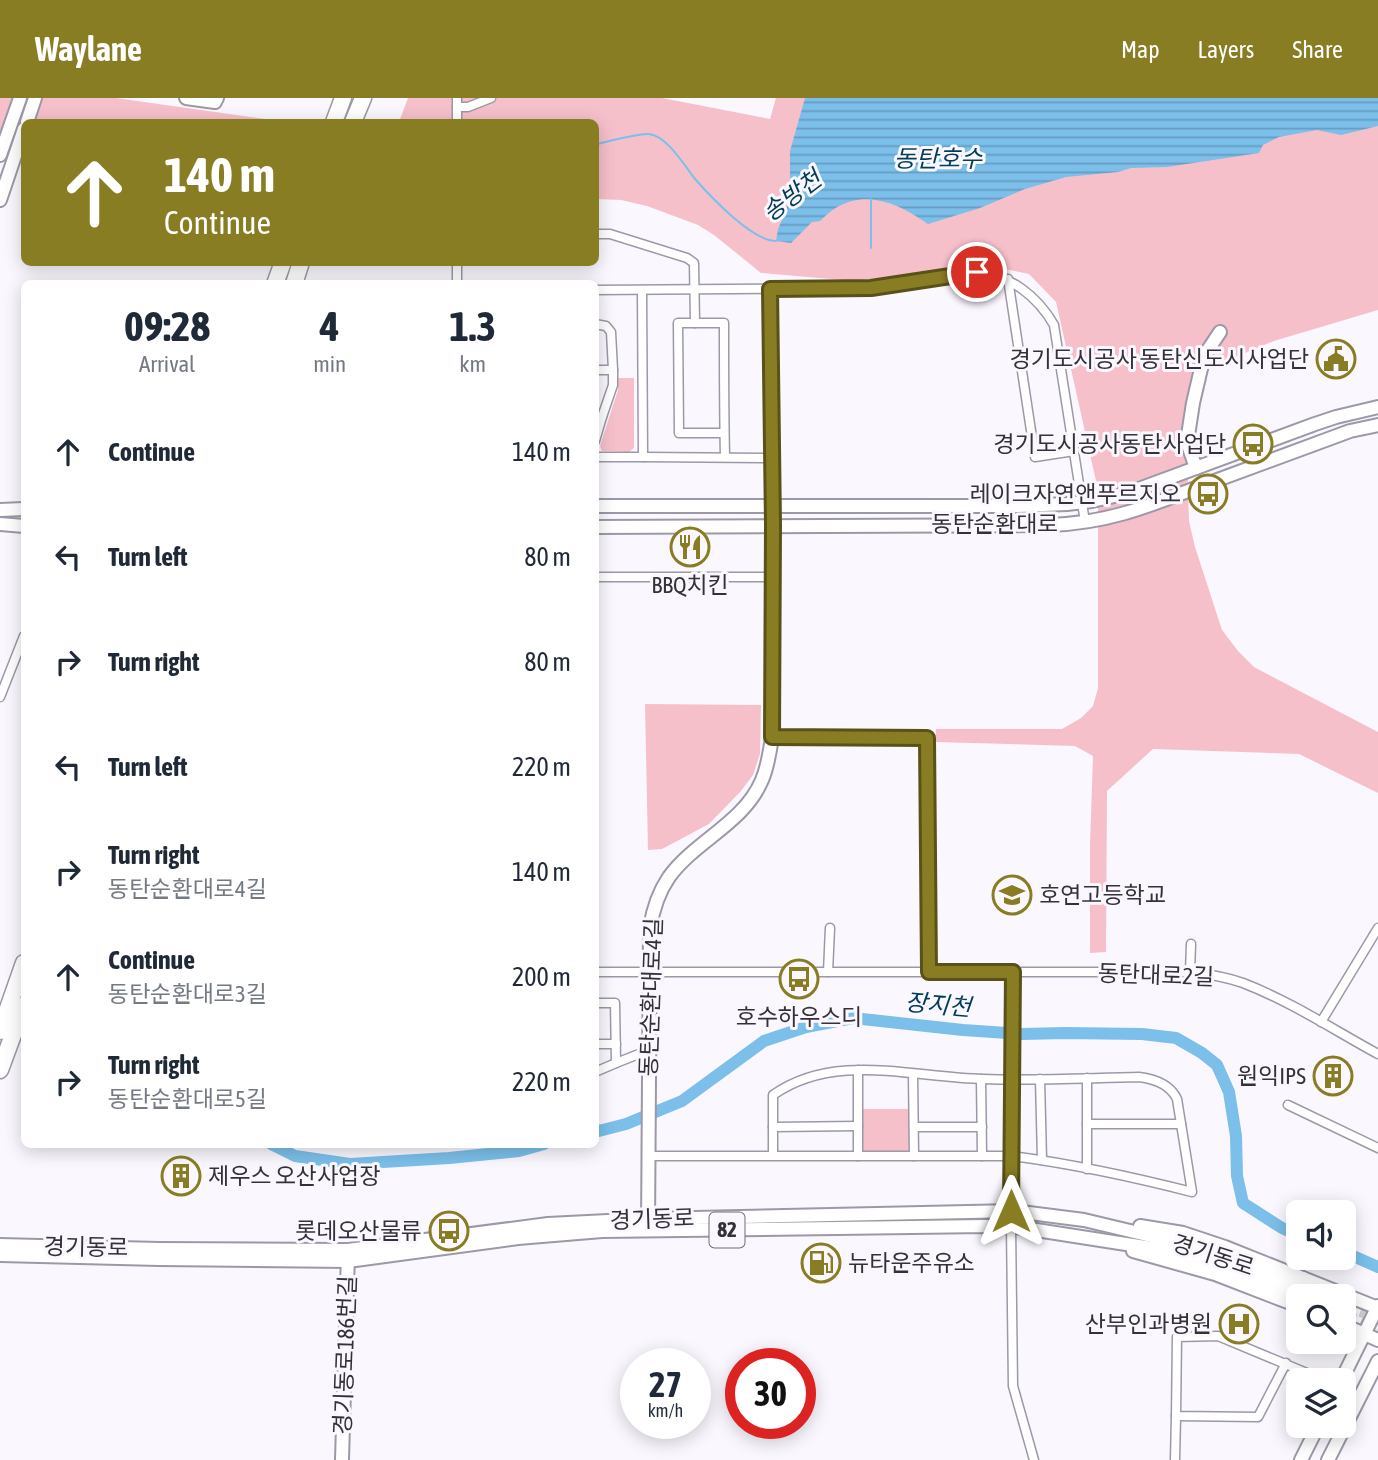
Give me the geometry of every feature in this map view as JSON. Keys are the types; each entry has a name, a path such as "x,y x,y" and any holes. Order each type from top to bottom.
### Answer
{"highway":[{"path":"335,119 343,98"},
{"path":"354,119 363,98"},
{"path":"0,1070 8,1047 21,983"},
{"path":"0,1031 18,1003"}],"main road":[{"path":"0,155 20,98"},
{"path":"28,119 35,98"},
{"path":"186,98 215,102 217,98"},
{"path":"0,200 21,139"},
{"path":"1196,468 1187,442 1193,402 1204,356 1220,332"},
{"name":"동탄순환대로","path":"599,506 1041,505 1082,502 1128,493 1336,416 1378,407"},
{"name":"동탄순환대로","path":"599,527 1050,525 1102,520 1141,509 1332,437 1378,425"},
{"path":"663,526 730,520 731,513 725,506"},
{"path":"812,506 806,510 805,517 812,525"},
{"path":"0,510 21,509"},
{"path":"0,524 21,526"},
{"name":"동탄순환대로4길","path":"648,1225 650,928 653,909 669,877 739,813 762,781 772,737 773,525"},
{"name":"경기동로","path":"648,1225 1011,1211 1183,1233 1225,1247 1286,1288"},
{"name":"경기동로","path":"0,1255 159,1259 348,1255 548,1224 986,1226 1107,1241 1144,1255 1286,1292"},
{"name":"경기동로","path":"0,1245 348,1255"},
{"name":"경기동로186번길","path":"342,1460 348,1255"},
{"path":"1347,1368 1378,1307 1356,1304"},
{"path":"1356,1330 1378,1340"},
{"path":"1328,1460 1378,1361"},
{"path":"1301,1460 1312,1438"}],"street":[{"path":"457,102 468,107 491,98"},
{"path":"599,234 610,234 687,258 694,263 695,323"},
{"path":"599,290 871,288 977,272 1008,279 1037,300 1054,325 1085,522"},
{"path":"1008,279 1035,457 1074,451"},
{"path":"770,289 773,525"},
{"path":"642,290 643,457"},
{"path":"724,433 679,433 678,323 723,323 724,433 724,457"},
{"path":"599,325 607,326 611,332 613,370 613,384 599,414"},
{"path":"599,370 613,370"},
{"path":"599,457 772,458"},
{"path":"599,577 772,577"},
{"path":"0,697 21,644"},
{"path":"772,737 927,738 929,972"},
{"path":"828,972 830,928"},
{"path":"1321,1022 1378,928"},
{"path":"1190,972 1191,944"},
{"name":"동탄대로2길","path":"599,972 1210,974 1269,994 1378,1054"},
{"path":"1011,1211 1013,972"},
{"path":"599,1003 615,1003 616,1063"},
{"path":"599,1044 616,1044"},
{"path":"599,1070 649,1050"},
{"path":"858,1070 858,1156"},
{"path":"649,1156 773,1156 858,1156 914,1156 982,1156 1012,1156 1139,1179 1192,1192 1177,1099 1173,1091 1164,1084 1139,1077 1012,1080 884,1070 830,1072 801,1080 773,1095 773,1156"},
{"path":"913,1074 914,1156"},
{"path":"1087,1078 1087,1169"},
{"path":"981,1079 982,1156"},
{"path":"1041,1079 1042,1160"},
{"path":"1288,1105 1378,1148"},
{"path":"1087,1124 1181,1124"},
{"path":"773,1127 858,1126"},
{"path":"914,1127 982,1127"},
{"path":"1011,1227 1013,1386 1034,1460"},
{"path":"1175,1460 1177,1337 1218,1336 1297,1368"},
{"path":"1176,1416 1258,1416 1286,1363"}],"shaded area":[{"path":"0,98 116,98 265,119 21,119 21,162 0,157"},
{"path":"408,98 662,98 770,119 776,98 1378,98 1378,310 1274,341 1207,369 1187,453 1189,521 1222,630 1254,667 1378,732 1378,793 1299,754 1153,749 1107,791 1106,952 1090,953 1093,756 1075,746 936,742 936,729 1062,729 1081,718 1093,706 1098,688 1098,490 1056,302 1029,274 986,265 854,281 761,273 698,225 647,206 621,200 599,199 599,119 400,119"},
{"path":"618,378 634,378 634,448 629,452 602,451 600,446 618,390"},
{"path":"645,704 761,705 760,754 753,775 741,791 709,824 662,849 648,850"},
{"path":"863,1109 909,1109 909,1151 863,1151"}],"water":[{"name":"동탄호수","path":"805,98 1378,98 1378,126 1341,135 1317,130 1279,137 1263,145 1259,153 1167,167 1131,168 1118,172 1066,177 928,224 887,203 860,200 846,203 820,221 812,222 791,243 776,241 790,197 790,151"}],"waterway":[{"name":"송방천","path":"599,144 639,135 656,136 669,145 695,179 732,217 755,234 776,241"},
{"path":"871,199 871,248"},
{"name":"장지천","path":"599,1131 626,1124 682,1101 764,1041 806,1027 853,1018 1022,1034 1142,1034 1176,1038 1217,1065 1229,1092 1236,1136 1237,1176 1243,1203 1286,1230"},
{"name":"장지천","path":"279,1148 295,1156 350,1164 449,1158 530,1148"},
{"name":"장지천","path":"1356,1257 1378,1267"}],"tunnel":[{"path":"1356,1309 1378,1318"},
{"path":"1356,1320 1378,1329"}],"place":[{"name":"경기도시공사 동탄신도시사업단","path":"1336,359"},
{"name":"경기도시공사동탄사업단","path":"1253,444"},
{"name":"레이크자연앤푸르지오","path":"1208,494"},
{"name":"BBQ치킨","path":"690,547"},
{"name":"호연고등학교","path":"1012,895"},
{"name":"호수하우스디","path":"799,979"},
{"name":"원익IPS","path":"1333,1076"},
{"name":"제우스 오산사업장","path":"181,1176"},
{"name":"롯데오산물류","path":"449,1231"},
{"name":"뉴타운주유소","path":"821,1263"},
{"name":"산부인과병원","path":"1239,1324"}],"route":[{"path":"977,272 871,288 770,289 772,737 927,738 929,972 1013,972 1011,1211"}]}
